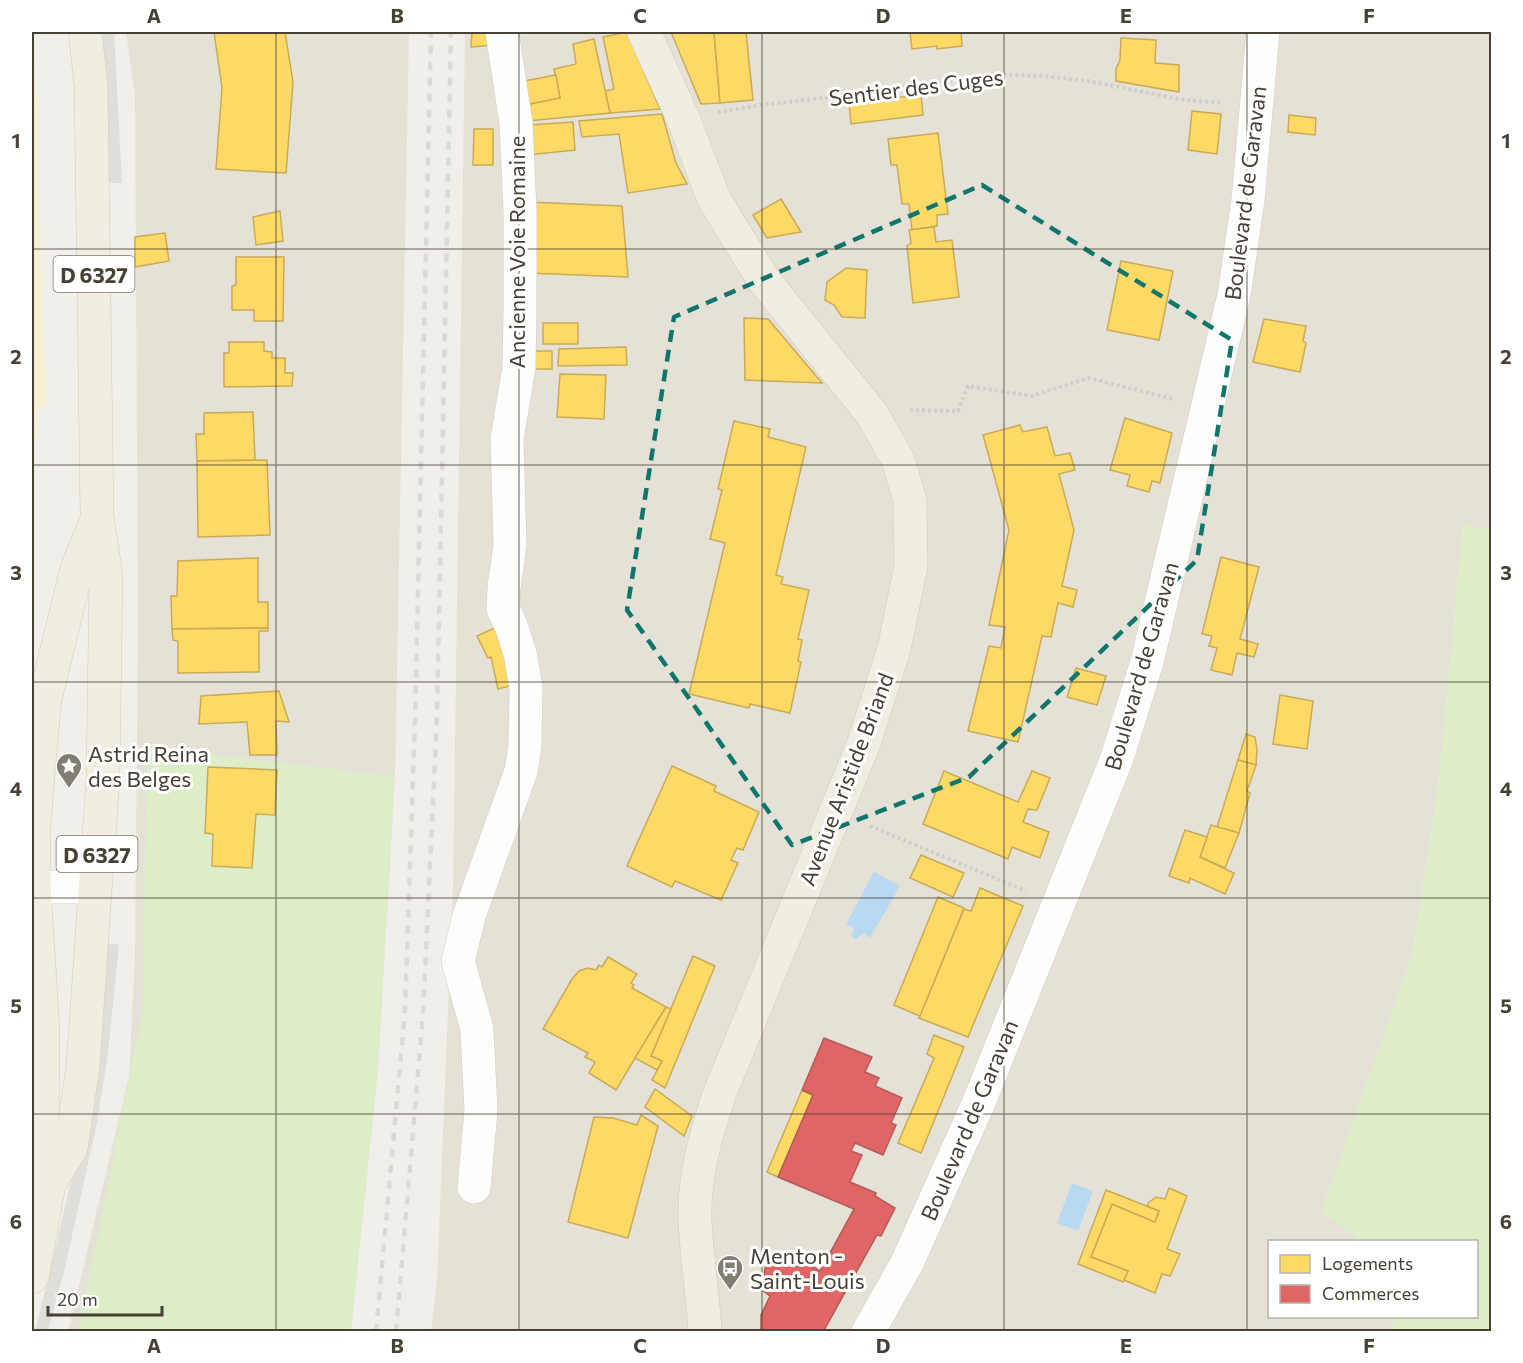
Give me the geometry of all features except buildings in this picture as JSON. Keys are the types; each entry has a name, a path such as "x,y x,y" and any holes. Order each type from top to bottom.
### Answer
{"main road":[{"name":"D 6327","path":"32,1277 49,1184 71,1148 82,1066 103,777 106,575 98,517 91,85 86,32"},
{"name":"Avenue Aristide Briand","path":"644,32 683,118 714,199 763,279 872,414 898,460 910,501 911,566 894,649 864,743 719,1095 705,1140 697,1181 695,1217 705,1332"},
{"name":"D 6327","path":"49,1184 42,1149 44,1030 34,887 34,826 45,699 77,568 98,517"}],"street":[{"name":"Ancienne Voie Romaine","path":"474,1187 481,1111 477,1029 458,961 469,916 521,771 527,717 520,653 503,609 510,545 507,439 519,367 520,210 516,123 502,32"},
{"name":"Boulevard de Garavan","path":"868,1332 907,1263 979,1102 1117,758 1147,662 1234,295 1248,200 1263,32"},
{"path":"34,887 94,887"}],"path":[{"name":"Sentier des Cuges","path":"683,118 988,74 1043,76 1088,81 1185,100 1256,105"},
{"path":"872,414 900,410 958,411 968,386 1031,396 1089,378 1209,408"},
{"path":"835,814 883,830 1059,905"}],"highlighted area":[{"path":"982,185 1232,340 1197,560 969,777 792,845 627,610 674,317"}],"shaded area":[{"path":"102,32 114,32 122,183 109,183 107,78"},
{"path":"126,32 409,32 395,777 378,1068 351,1331 68,1332 129,1076 135,957 138,623 135,95"},
{"path":"465,32 1491,32 1491,531 1463,524 1439,782 1412,956 1321,1213 1354,1234 1358,1240 1268,1240 1268,1318 1395,1318 1392,1331 431,1332 437,1281 453,888"},
{"path":"105,944 119,944 108,1053 97,1123 64,1272 48,1331 35,1332 85,1123"}],"green space":[{"path":"1463,523 1492,531 1491,1331 1392,1331 1395,1318 1478,1318 1478,1240 1358,1240 1354,1234 1321,1213 1412,956 1439,782"},
{"path":"147,746 395,777 378,1068 351,1331 78,1332 143,1013"}],"sand":[{"path":"32,46 39,116 39,197 46,406 38,406 36,436 32,437"}],"water":[{"path":"874,872 900,886 870,938 863,933 856,940 851,936 854,928 846,924"},
{"path":"1072,1183 1093,1191 1078,1231 1057,1223"}],"railway":[{"path":"376,1332 405,1010 415,721 431,32"},
{"path":"396,1332 423,1014 437,716 451,32"}],"place":[{"name":"Astrid Reina des Belges","path":"69,789"},
{"name":"Menton - Saint-Louis","path":"730,1291"}]}
